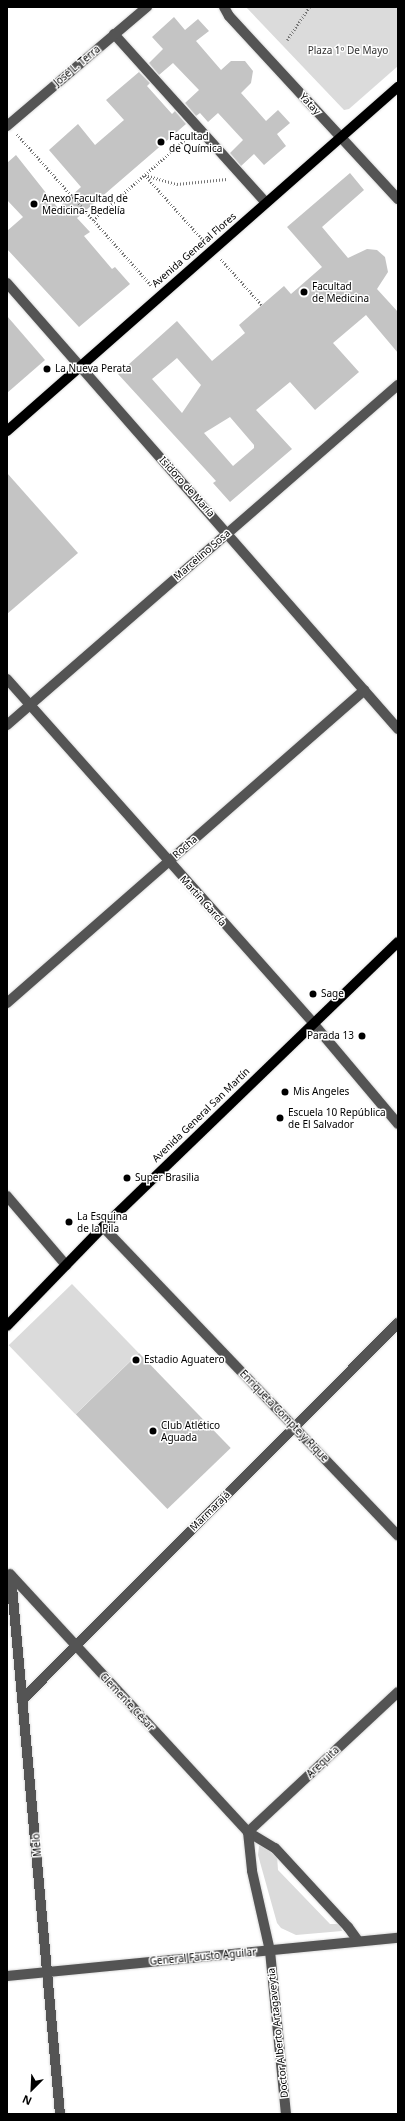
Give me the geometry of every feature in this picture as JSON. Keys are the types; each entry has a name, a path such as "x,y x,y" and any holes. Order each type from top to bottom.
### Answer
{"main road":[{"name":"Avenida General Flores","path":"7,430 398,87"},
{"name":"Avenida General San Martín","path":"7,1326 103,1227 398,942"}],"street":[{"name":"José L. Terra","path":"8,125 147,7"},
{"name":"Yatay","path":"224,7 228,16 398,199"},
{"path":"114,34 266,203"},
{"name":"Isidoro de María","path":"7,283 79,367 228,532 398,729"},
{"name":"Marcelino Sosa","path":"7,726 398,385"},
{"name":"Martín García","path":"7,679 313,1024 398,1124"},
{"name":"Rocha","path":"7,1003 364,690"},
{"path":"7,1196 66,1265"},
{"name":"Enriqueta Compte y Rique","path":"103,1227 398,1536"},
{"name":"Marmarajá","path":"23,1699 398,1323"},
{"name":"Clemente César","path":"9,1574 248,1832 275,1848 348,1927 358,1941"},
{"name":"Melo","path":"9,1574 23,1699 49,1972 60,2114"},
{"name":"Arequita","path":"248,1832 398,1692"},
{"path":"248,1832 252,1871 270,1951"},
{"name":"General Fausto Aguilar","path":"7,1976 398,1938"},
{"name":"Doctor Alberto Artagaveytia","path":"270,1951 286,2114"}],"path":[{"path":"287,40 309,7"},
{"path":"8,125 160,296"},
{"path":"93,220 199,128"},
{"path":"145,175 177,184 244,178"}],"green space":[{"name":"Plaza 1º De Mayo","path":"246,7 398,7 398,66 349,109 344,110"},
{"path":"72,1284 139,1353 75,1414 9,1345"},
{"path":"263,1844 277,1856 278,1870 330,1924 340,1924 342,1931 296,1935 281,1928 277,1923 258,1855 259,1846"}],"building":[{"path":"174,17 185,30 198,19 209,31 196,41 221,70 231,61 245,61 253,71 251,83 241,93 266,121 278,110 290,123 277,134 286,146 264,165 254,154 241,166 230,153 243,140 218,113 208,122 200,113 196,116 185,103 199,90 173,63 159,75 149,63 163,49 152,37"},
{"path":"139,72 150,83 147,86 172,114 175,111 186,124 77,218 90,232 84,236 112,269 115,267 130,284 79,327 7,249 7,231 23,217 7,200 7,163 16,155 58,208 81,187 49,150 78,124 95,145 124,120 106,100"},
{"name":"Facultad de Medicina","path":"350,173 364,190 322,227 348,258 367,249 377,250 385,257 388,272 377,289 398,312 398,353 366,315 333,343 359,372 315,410 290,382 256,410 292,449 230,502 213,483 216,481 118,374 177,321 212,361 245,333 239,325 284,286 291,294 322,267 287,227","holes":["177,358 201,385 182,413 152,379","230,417 254,445 254,448 233,466 204,433"]},
{"path":"7,316 45,360 7,393"},
{"path":"7,473 78,553 7,614"},
{"name":"Club Atlético Aguada","path":"139,1353 231,1448 167,1509 76,1414"}],"place":[{"name":"Facultad de Química","path":"161,142"},
{"name":"Anexo Facultad de Medicina- Bedelía","path":"34,204"},
{"name":"Facultad de Medicina","path":"304,292"},
{"name":"La Nueva Perata","path":"47,369"},
{"name":"Sage","path":"313,994"},
{"name":"Parada 13","path":"362,1036"},
{"name":"Mis Angeles","path":"285,1092"},
{"name":"Escuela 10 República de El Salvador","path":"280,1118"},
{"name":"Super Brasilia","path":"127,1178"},
{"name":"La Esquina de la Pila","path":"69,1222"},
{"name":"Estadio Aguatero","path":"136,1360"},
{"name":"Club Atlético Aguada","path":"153,1431"}]}
